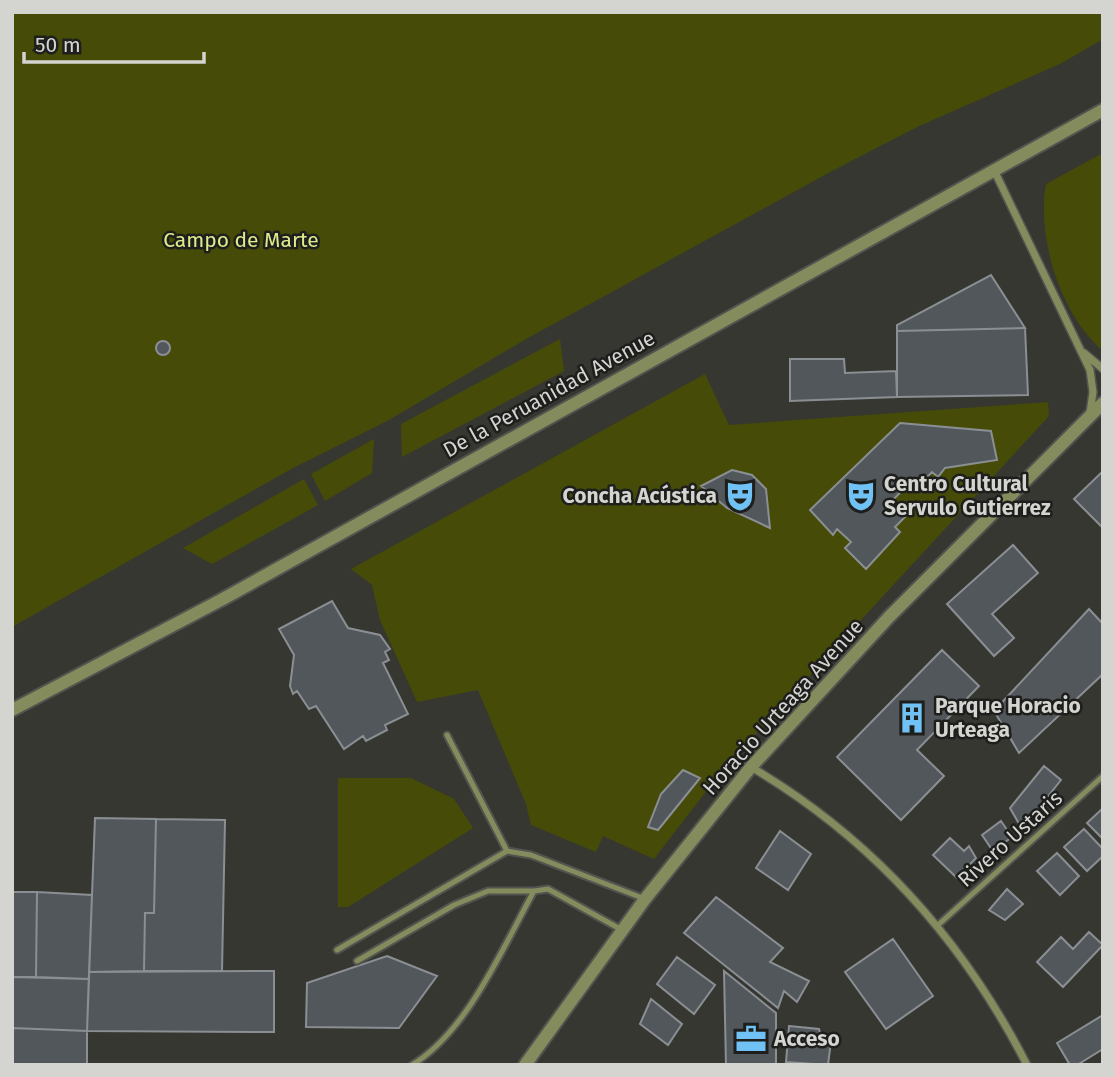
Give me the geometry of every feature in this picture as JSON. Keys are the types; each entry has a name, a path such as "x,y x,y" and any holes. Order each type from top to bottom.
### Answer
{"street":[{"name":"De la Peruanidad Avenue","path":"12,710 221,600 1103,110"},
{"path":"995,170 1090,370 1093,392 1090,415"},
{"path":"1081,350 1103,369"},
{"name":"Horacio Urteaga Avenue","path":"525,1065 645,899 751,767 828,680 1103,403"},
{"path":"751,767 814,808 852,838 902,885 938,925 982,984 1027,1065"}],"lane":[{"path":"447,735 507,851"},
{"name":"Rivero Ustaris","path":"938,925 1103,776"},
{"path":"337,950 507,851 531,855 645,899"},
{"path":"357,961 454,905 488,891 548,889 622,930"},
{"path":"412,1065 429,1055 451,1031 534,891"}],"green space":[{"name":"Campo de Marte","path":"12,12 1103,12 1103,39 1062,63 917,127 832,171 528,338 389,420 293,468 12,627"},
{"path":"1103,153 1103,351 1088,336 1064,297 1049,251 1044,205 1046,184"},
{"path":"560,339 564,371 402,457 401,424"},
{"name":"Concha Acústica","path":"705,374 729,425 1048,402 1049,416 721,772 654,859 603,836 596,852 531,825 526,804 478,690 417,702 380,620 372,585 351,569"},
{"path":"374,439 372,473 325,501 311,474"},
{"path":"304,479 318,505 212,564 183,548"},
{"path":"338,778 411,778 454,799 473,828 348,907 338,907"}],"building":[{"path":"991,275 1025,328 897,331 897,325"},
{"path":"1025,328 1028,395 897,397 897,331"},
{"path":"163,341 168,343 168,353 163,355 158,353 156,348 158,343"},
{"path":"790,359 844,359 845,373 896,371 897,397 790,401"},
{"name":"Centro Cultural Servulo Gutierrez","path":"900,423 991,431 997,460 945,468 938,477 932,472 915,489 909,483 891,502 905,517 895,527 900,532 866,569 845,548 851,542 837,529 833,535 810,510"},
{"name":"Concha Acústica","path":"732,470 752,475 766,489 770,528 727,508 701,486"},
{"path":"1103,471 1103,528 1074,499"},
{"path":"1013,545 1038,573 992,614 1014,638 994,656 947,604"},
{"path":"332,601 348,628 380,635 390,649 385,652 389,660 383,663 408,714 385,725 387,730 366,741 363,736 344,749 316,706 309,709 297,691 293,694 290,686 294,655 279,629"},
{"path":"1089,609 1103,624 1103,674 1019,753 994,711"},
{"name":"Parque Horacio Urteaga","path":"942,650 979,686 917,750 944,776 901,820 837,757"},
{"path":"1044,766 1061,780 1022,829 1010,808"},
{"path":"683,770 700,778 658,830 648,827 661,794"},
{"path":"1103,808 1103,839 1087,823"},
{"path":"95,818 156,819 154,913 145,913 144,971 89,972"},
{"path":"156,819 225,820 222,971 144,971 145,913 154,913"},
{"path":"1001,821 1012,837 993,851 982,835"},
{"path":"1084,829 1103,849 1103,856 1087,871 1064,847"},
{"path":"780,831 811,854 788,890 756,868"},
{"path":"950,838 964,851 969,846 976,858 957,878 933,855"},
{"path":"1057,853 1079,876 1060,895 1037,871"},
{"path":"1007,889 1023,904 1005,920 989,910"},
{"path":"12,892 37,892 36,977 12,977"},
{"path":"37,892 92,895 89,979 36,977"},
{"path":"716,897 783,948 770,962 809,981 797,1002 784,991 778,1008 684,933"},
{"path":"1089,932 1103,945 1063,987 1037,962 1061,937 1073,949"},
{"path":"893,939 933,996 886,1029 845,972"},
{"path":"387,956 437,976 399,1028 306,1027 307,983"},
{"path":"677,957 715,985 694,1014 657,984"},
{"path":"274,971 274,1032 87,1031 89,972"},
{"name":"Acceso","path":"724,971 776,1013 776,1065 726,1065"},
{"path":"12,977 89,979 87,1031 12,1028"},
{"path":"651,999 682,1024 668,1045 640,1024"},
{"path":"1103,1015 1103,1049 1077,1065 1070,1065 1057,1043"},
{"path":"789,1026 819,1029 822,1041 831,1041 828,1065 786,1062"},
{"path":"12,1028 87,1031 87,1065 12,1065"}],"place":[{"name":"Concha Acústica","path":"740,496"},
{"name":"Centro Cultural Servulo Gutierrez","path":"861,496"},
{"name":"Parque Horacio Urteaga","path":"912,718"},
{"name":"Acceso","path":"751,1039"}]}
